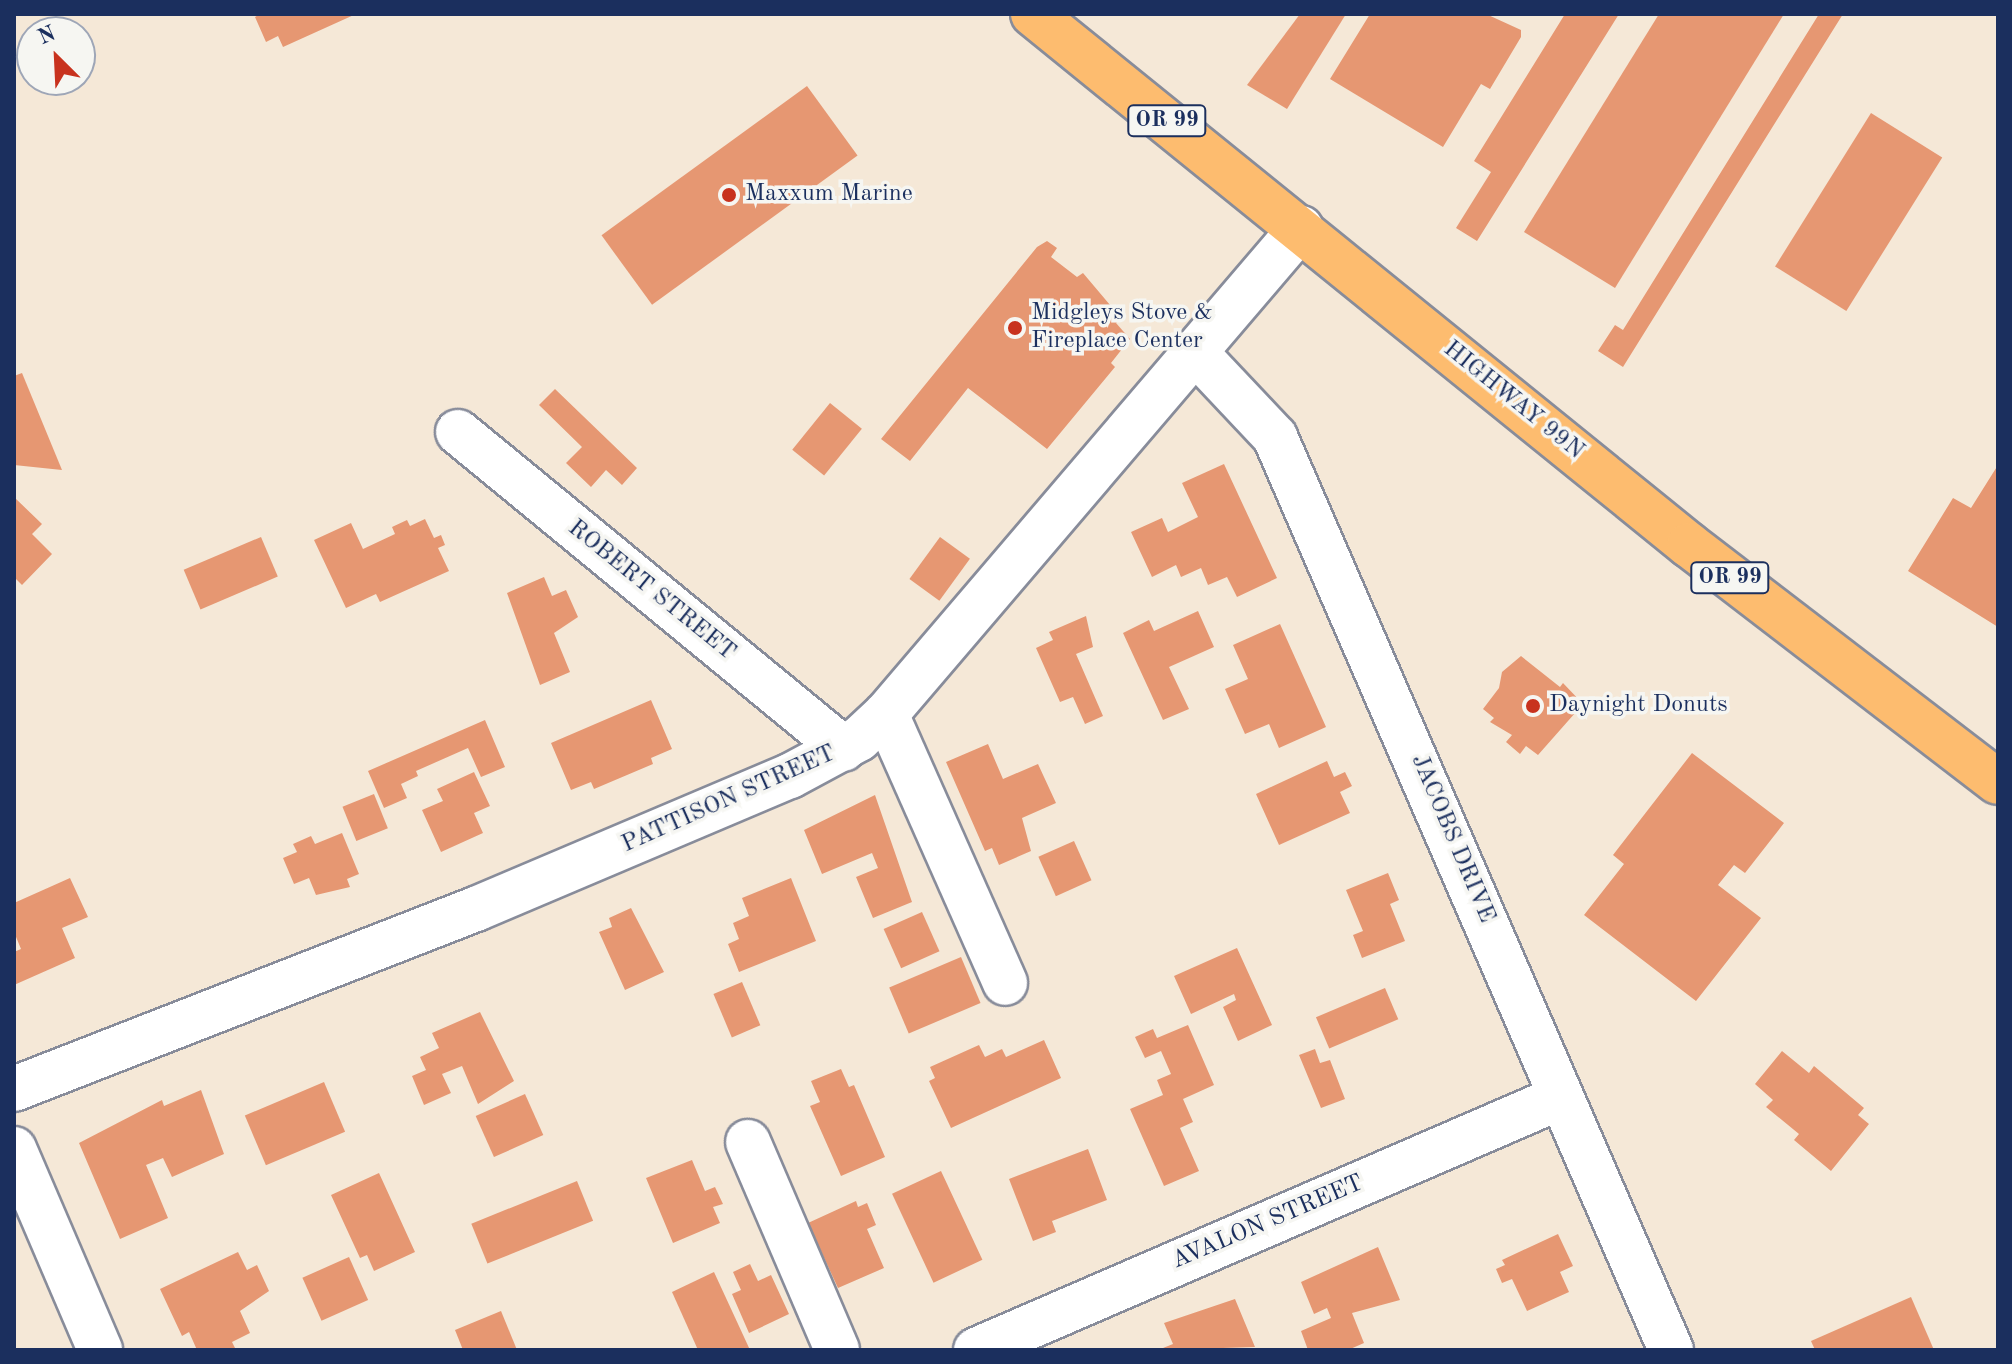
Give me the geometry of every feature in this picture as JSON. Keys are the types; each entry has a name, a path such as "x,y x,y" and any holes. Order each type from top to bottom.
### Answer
{"main road":[{"name":"HIGHWAY 99N","path":"1033,14 1689,545 1998,782"}],"street":[{"name":"PATTISON STREET","path":"14,1089 476,909 844,749 886,714 1301,228"},
{"name":"JACOBS DRIVE","path":"1195,352 1275,437 1671,1350"},
{"name":"ROBERT STREET","path":"458,432 844,749"},
{"path":"886,714 1005,983"},
{"name":"AVALON STREET","path":"976,1350 1561,1097"},
{"path":"748,1142 837,1350"},
{"path":"14,1149 100,1350"}],"building":[{"path":"260,14 356,14 283,47 278,36 266,42 255,17"},
{"path":"1300,14 1346,14 1287,109 1247,85"},
{"path":"1370,14 1486,14 1521,30 1521,37 1490,89 1481,84 1443,147 1330,79"},
{"path":"1565,14 1619,14 1477,241 1456,228 1491,172 1474,161"},
{"path":"1659,14 1784,14 1615,288 1524,232"},
{"path":"1819,14 1843,14 1623,367 1598,351 1615,325 1623,330"},
{"name":"Maxxum Marine","path":"807,86 858,156 652,305 602,235"},
{"path":"1871,113 1942,158 1846,311 1775,266"},
{"path":"1047,241 1057,248 1051,257 1077,277 1083,273 1121,318 1116,323 1130,339 1111,363 1115,367 1047,449 968,388 910,461 881,439 1037,247"},
{"path":"22,373 62,470 14,465 14,376"},
{"path":"555,389 637,468 622,485 606,470 591,487 566,463 582,447 539,405"},
{"path":"830,403 862,429 824,475 792,450"},
{"path":"1224,464 1277,578 1237,597 1227,577 1208,585 1201,568 1181,577 1176,565 1152,577 1131,532 1162,518 1168,532 1198,517 1182,483"},
{"path":"1998,465 1998,627 1908,571 1953,498 1971,508"},
{"path":"14,497 42,524 32,534 52,554 22,585 14,577"},
{"path":"425,519 434,538 441,535 445,545 438,548 449,571 380,602 376,594 346,608 314,540 351,523 363,549 395,534 392,527 407,520 410,526"},
{"path":"261,537 278,577 200,609 184,570"},
{"path":"940,537 970,559 939,601 909,579"},
{"path":"544,577 552,596 566,590 578,617 554,633 570,672 540,685 507,593"},
{"path":"1198,611 1214,647 1169,667 1189,709 1163,720 1123,633 1149,620 1154,631"},
{"path":"1086,616 1093,647 1076,654 1103,716 1085,724 1073,697 1060,702 1036,648 1053,640 1049,632"},
{"path":"1280,624 1326,727 1279,748 1269,724 1245,734 1225,689 1248,679 1233,645"},
{"name":"Daynight Donuts","path":"1521,656 1560,687 1563,683 1583,704 1538,755 1526,746 1520,754 1506,742 1512,735 1490,722 1494,718 1483,709 1499,688 1502,672"},
{"path":"651,700 672,749 651,758 653,764 594,789 591,782 571,790 551,743"},
{"path":"485,720 505,767 481,777 468,748 416,771 418,776 401,784 407,798 384,808 368,771"},
{"path":"988,744 1003,779 1038,764 1056,803 1022,818 1031,851 999,865 992,848 985,851 946,762"},
{"path":"1692,753 1784,823 1745,873 1734,865 1718,885 1761,918 1696,1001 1584,915 1624,864 1613,855"},
{"path":"1327,761 1334,777 1345,772 1352,786 1340,792 1350,813 1279,845 1256,794"},
{"path":"474,772 490,806 474,813 483,833 441,852 422,810 443,801 437,789"},
{"path":"374,794 388,828 356,841 342,807"},
{"path":"875,795 912,902 873,918 856,877 878,868 872,853 822,874 804,830"},
{"path":"342,833 359,874 347,879 350,887 316,895 309,878 294,884 283,858 297,852 293,844 311,836 315,844"},
{"path":"1074,841 1091,880 1056,896 1038,857"},
{"path":"1388,873 1399,900 1390,904 1405,941 1362,958 1353,935 1363,931 1346,890"},
{"path":"70,878 88,917 62,928 75,958 14,985 14,952 21,949 14,932 14,903"},
{"path":"791,878 816,941 739,972 728,944 739,939 733,923 749,916 742,898"},
{"path":"631,908 664,972 625,990 599,932 612,927 609,918"},
{"path":"922,912 939,951 901,968 884,929"},
{"path":"1237,948 1272,1025 1238,1041 1223,1007 1236,1000 1234,994 1191,1014 1174,976"},
{"path":"961,957 981,1003 909,1034 889,987"},
{"path":"742,982 760,1025 732,1037 713,994"},
{"path":"1385,988 1398,1019 1329,1049 1316,1017"},
{"path":"480,1012 514,1081 478,1104 462,1066 442,1074 451,1093 424,1105 412,1076 426,1070 420,1057 439,1048 432,1033"},
{"path":"1188,1025 1214,1085 1183,1099 1193,1122 1180,1128 1199,1171 1164,1186 1130,1109 1163,1095 1157,1080 1171,1074 1161,1051 1145,1058 1135,1037 1153,1029 1157,1038"},
{"path":"1044,1040 1061,1078 951,1128 929,1081 935,1078 930,1067 979,1045 985,1057 1002,1049 1006,1057"},
{"path":"1315,1049 1320,1063 1330,1060 1345,1099 1321,1108 1299,1055"},
{"path":"1782,1051 1809,1073 1814,1066 1864,1108 1858,1115 1869,1124 1831,1171 1794,1140 1799,1134 1766,1107 1773,1100 1755,1084"},
{"path":"841,1069 849,1087 854,1085 885,1157 841,1176 810,1106 820,1102 811,1081"},
{"path":"324,1082 345,1132 266,1165 245,1116"},
{"path":"201,1090 224,1154 172,1177 163,1158 146,1165 168,1218 120,1239 79,1143 162,1100 164,1106"},
{"path":"525,1094 543,1135 494,1157 476,1116"},
{"path":"1088,1149 1107,1200 1052,1221 1056,1232 1033,1241 1009,1179"},
{"path":"692,1160 705,1191 715,1187 723,1204 713,1207 720,1223 673,1243 646,1178"},
{"path":"941,1171 982,1260 933,1283 892,1194"},
{"path":"379,1173 415,1252 374,1271 367,1255 360,1258 331,1195"},
{"path":"577,1181 593,1221 487,1264 471,1224"},
{"path":"856,1201 858,1207 867,1203 876,1225 867,1229 884,1268 838,1288 808,1223"},
{"path":"1558,1234 1573,1266 1560,1272 1569,1292 1527,1311 1512,1279 1502,1283 1496,1269 1505,1265 1502,1260"},
{"path":"1378,1247 1400,1300 1352,1313 1364,1343 1348,1350 1308,1350 1301,1331 1331,1318 1327,1308 1314,1314 1301,1282"},
{"path":"238,1252 247,1270 257,1265 269,1291 240,1311 250,1333 232,1342 236,1350 197,1350 189,1332 182,1336 160,1289"},
{"path":"349,1257 368,1300 322,1321 302,1278"},
{"path":"750,1264 758,1281 771,1275 789,1314 749,1333 732,1294 741,1290 733,1272"},
{"path":"714,1272 750,1350 698,1350 672,1292"},
{"path":"1911,1297 1934,1350 1815,1350 1811,1341"},
{"path":"1235,1299 1255,1347 1158,1350 1173,1344 1164,1323"},
{"path":"501,1311 517,1350 463,1350 455,1330"}],"place":[{"name":"Maxxum Marine","path":"729,195"},
{"name":"Midgleys Stove & Fireplace Center","path":"1015,328"},
{"name":"Daynight Donuts","path":"1533,706"}]}
